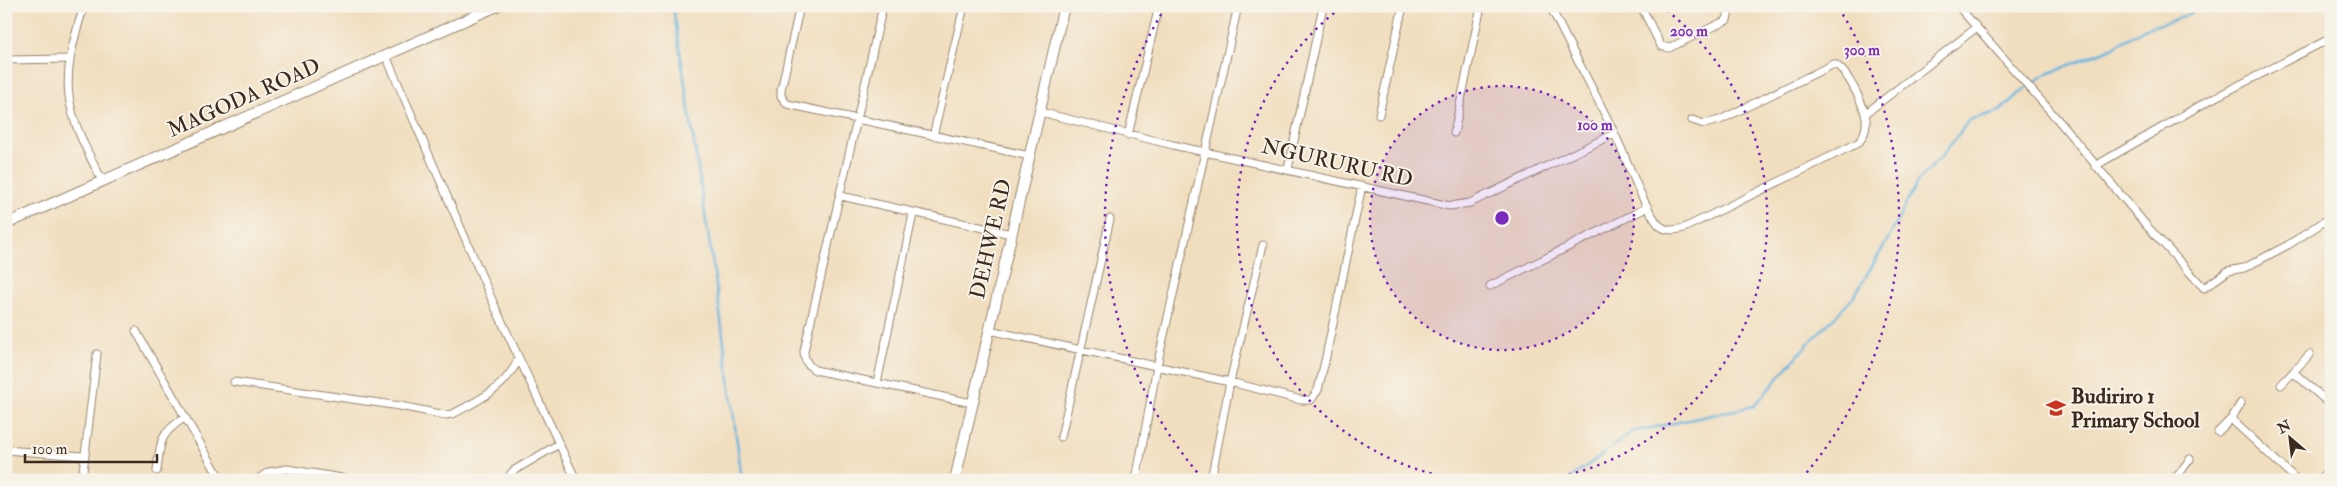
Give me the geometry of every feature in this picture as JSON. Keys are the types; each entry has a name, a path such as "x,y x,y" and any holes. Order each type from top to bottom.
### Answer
{"street":[{"path":"84,6 67,76 70,108 81,140 102,180"},
{"name":"MAGODA ROAD","path":"6,224 497,6"},
{"path":"800,6 781,90 783,100 792,106 1030,156"},
{"path":"884,6 804,351 804,358 807,364 815,370 972,403"},
{"path":"933,136 964,6"},
{"name":"DEHWE RD","path":"955,480 1064,6"},
{"path":"1128,135 1159,6"},
{"path":"1136,480 1157,366 1238,6"},
{"path":"1288,169 1323,6"},
{"path":"1379,115 1403,6"},
{"path":"1454,133 1481,6"},
{"path":"1550,6 1648,207 1662,228 1673,230 1684,228 1858,143 1866,128 1865,114 1844,71 1840,66 1832,65 1720,120 1704,124 1692,120"},
{"path":"1641,6 1661,46 1669,48 1727,20 1729,11 1726,6"},
{"path":"1958,6 2033,91 2095,166 2204,288 2228,271 2244,268 2288,245 2325,221"},
{"path":"1865,114 1976,28"},
{"path":"2095,166 2208,101 2331,38"},
{"path":"386,56 519,358 576,480"},
{"path":"6,60 70,59"},
{"name":"NGURURU RD","path":"1040,112 1128,135 1288,169 1445,206 1460,206 1614,134"},
{"path":"989,330 1230,382 1301,400 1311,400 1315,396 1325,361 1362,186"},
{"path":"841,196 913,214 1011,234"},
{"path":"1490,286 1648,207"},
{"path":"877,383 913,214"},
{"path":"1061,437 1110,219"},
{"path":"1211,480 1230,382 1263,245"},
{"path":"136,331 184,418 222,480"},
{"path":"82,480 83,456 97,354"},
{"path":"2281,385 2310,354"},
{"path":"234,382 400,406 445,415 453,414 504,383 512,373 519,358"},
{"path":"2293,372 2331,405"},
{"path":"2218,432 2231,419 2241,403"},
{"path":"157,471 160,441 174,425 184,418"},
{"path":"2231,419 2297,480"},
{"path":"506,480 513,471 560,444"},
{"path":"6,450 83,456"},
{"path":"2172,480 2182,477 2190,459"},
{"path":"2319,480 2331,468"},
{"path":"256,480 269,472 287,469 354,480"}],"waterway":[{"path":"673,6 719,305 742,480"},
{"path":"1568,480 1632,432 1754,406 1806,346 1853,298 1887,241 1917,182 1943,155 1969,120 2000,111 2018,94 2045,75 2112,48 2144,29 2184,17 2199,6"}],"place":[{"name":"Budiriro 1 Primary School","path":"2056,408"}]}
